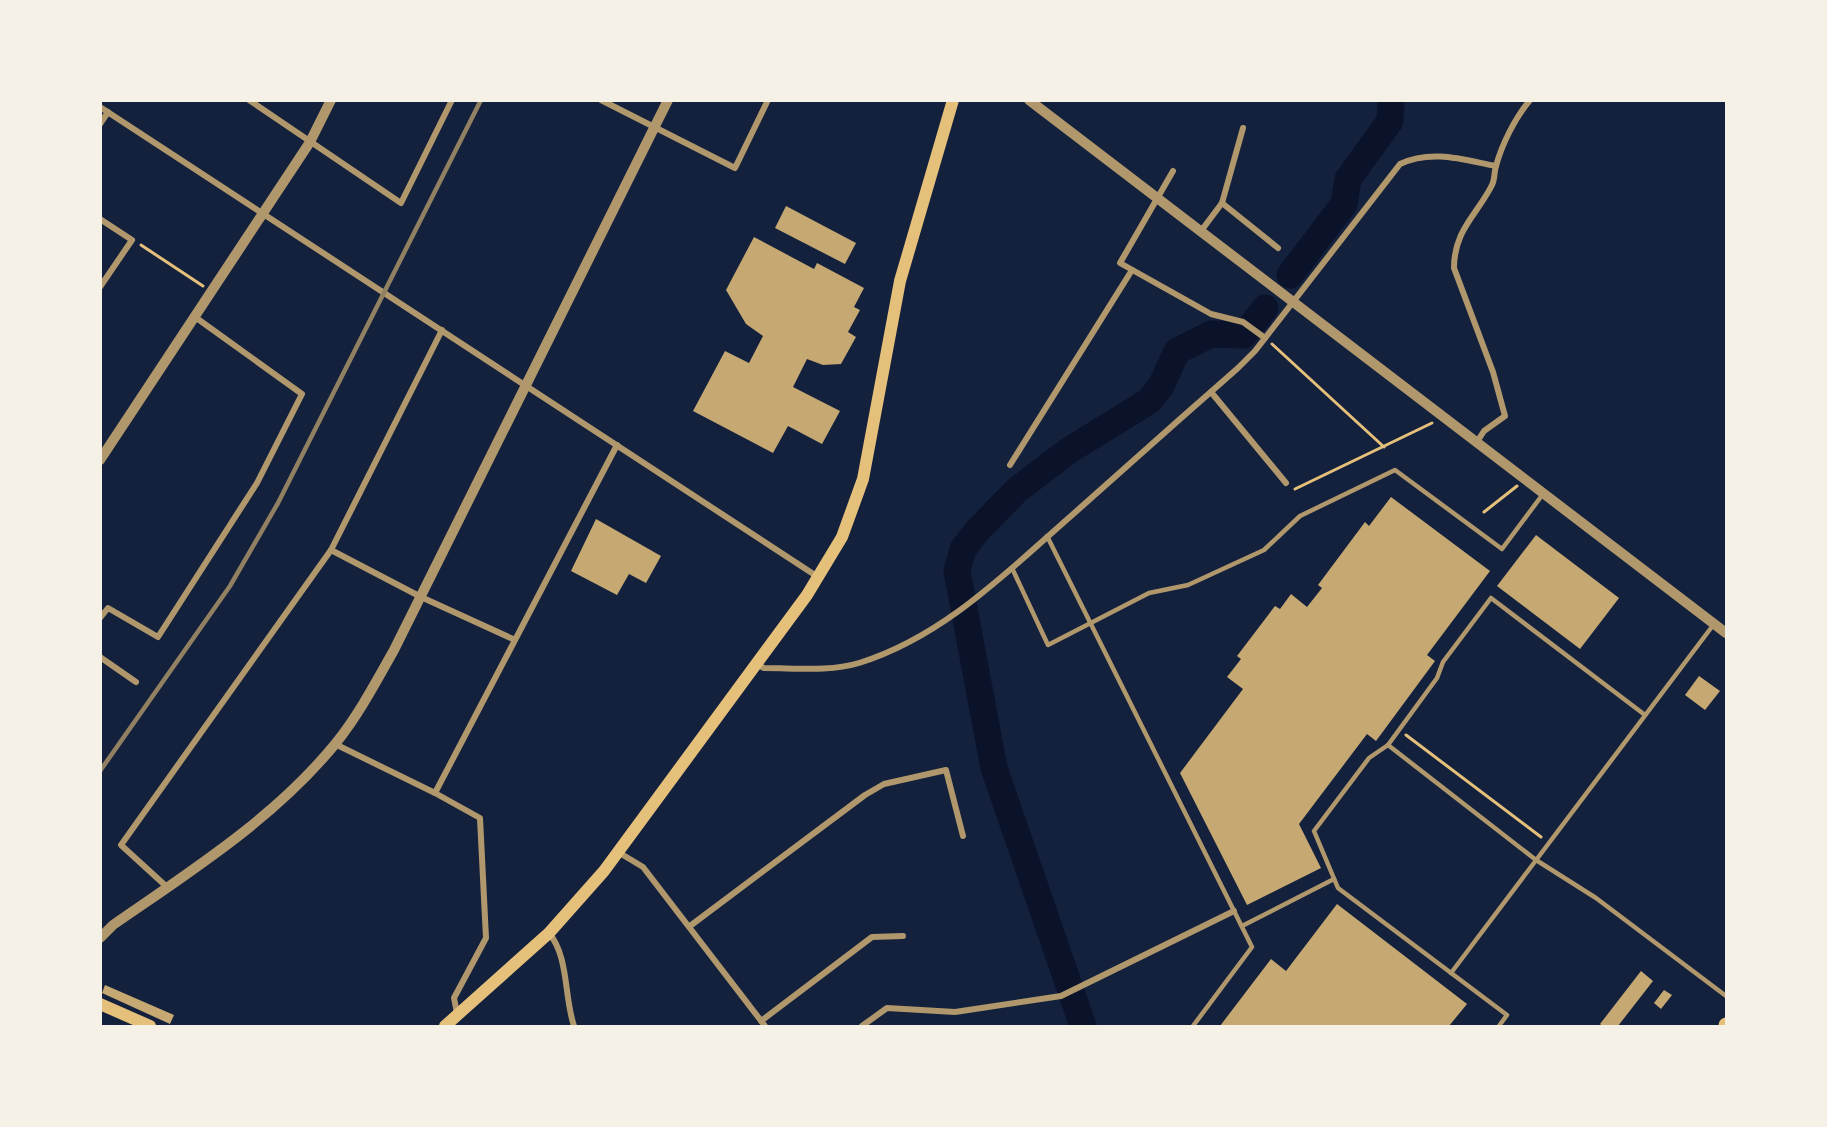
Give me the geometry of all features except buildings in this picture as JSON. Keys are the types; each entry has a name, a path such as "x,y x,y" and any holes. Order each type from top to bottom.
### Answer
{"main road":[{"path":"445,1026 549,933 618,852 819,577 842,537 859,494 900,280 954,100"},
{"path":"100,1004 150,1026"}],"street":[{"path":"249,100 401,203 452,100"},
{"path":"100,460 310,142 331,100"},
{"path":"601,100 735,168 768,100"},
{"path":"100,938 113,925 261,819 334,744 360,711 421,597 668,100"},
{"path":"1029,100 1726,633"},
{"path":"1477,442 1484,431 1505,416 1493,372 1454,268 1454,255 1459,236 1493,183 1496,166 1510,134 1530,100"},
{"path":"100,107 819,577"},
{"path":"100,124 108,112"},
{"path":"1201,231 1222,203 1243,128"},
{"path":"756,664 764,668 834,668 860,663 888,651 959,611 1012,568 1238,368 1265,338 1400,164 1412,158 1442,155 1496,166"},
{"path":"1173,171 1120,263 1211,314 1243,322 1265,338"},
{"path":"1222,203 1278,248"},
{"path":"100,219 132,240 100,287"},
{"path":"1010,465 1132,270"},
{"path":"100,618 108,608 158,637 257,483 302,394 195,317"},
{"path":"167,887 121,845 331,550 442,330"},
{"path":"1211,392 1286,483"},
{"path":"435,793 513,639 616,445"},
{"path":"331,550 421,597 513,639"},
{"path":"100,657 136,682"},
{"path":"334,744 435,793 480,818 486,938 454,999 457,1013"},
{"path":"690,926 865,795 884,784 946,770 963,836"},
{"path":"618,852 643,867 763,1024 872,937 903,936"},
{"path":"862,1026 887,1008 956,1012 1061,996 1234,911"},
{"path":"549,933 559,944 568,1010 574,1026"}],"lane":[{"path":"1012,568 1048,645 1149,593 1188,585 1264,550 1300,516 1395,471 1502,549 1544,493"},
{"path":"1047,537 1252,947 1193,1026"},
{"path":"1499,1026 1507,1015 1338,888 1314,831 1370,758 1388,745 1437,678 1443,662 1491,598 1645,715"},
{"path":"1451,973 1714,624"},
{"path":"1388,745 1536,860 1596,898 1726,996"},
{"path":"1242,926 1334,879"}],"path":[{"path":"132,240 204,286"},
{"path":"1265,338 1384,447"},
{"path":"1286,494 1445,417"},
{"path":"1484,512 1525,479"},
{"path":"1404,734 1541,837"}],"waterway":[{"path":"1290,275 1344,204 1348,179 1390,121 1391,100"},
{"path":"1083,1026 994,768 957,571 963,549 977,531 1017,490 1068,451 1149,401 1161,386 1177,351 1211,334 1244,335 1265,308"}],"railway":[{"path":"100,771 230,586 278,503 481,100"}]}
